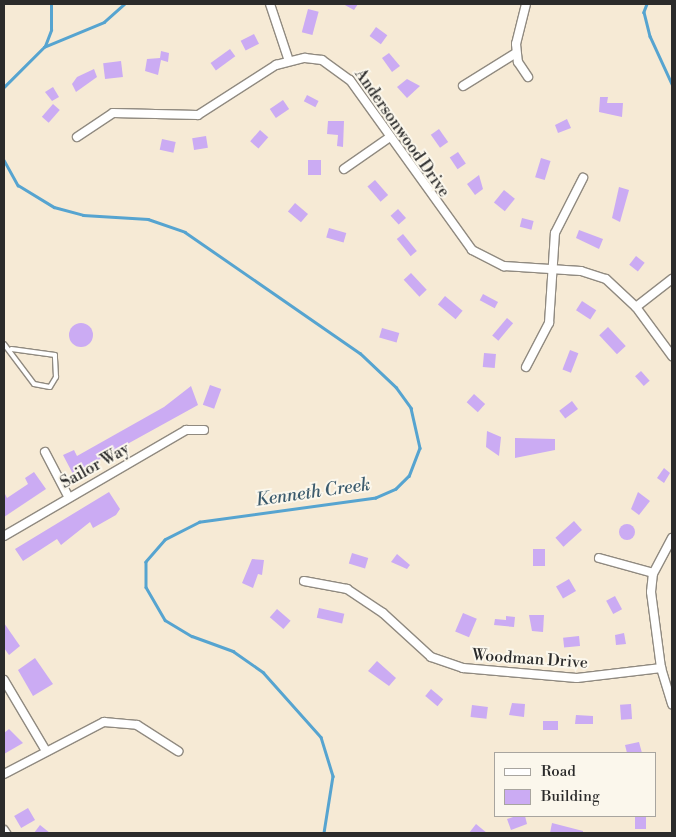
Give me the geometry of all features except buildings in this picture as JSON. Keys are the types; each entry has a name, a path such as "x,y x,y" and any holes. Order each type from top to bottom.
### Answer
{"street":[{"path":"270,4 289,60"},
{"path":"526,4 516,53 528,77"},
{"path":"463,86 516,53"},
{"name":"Andersonwood Drive","path":"77,137 113,113 198,115 263,72 289,60 314,59 339,69 472,250 504,266 555,268 606,279 636,307 672,356"},
{"path":"344,169 390,137"},
{"path":"526,367 549,323 555,268 555,233 583,178"},
{"path":"636,307 672,279"},
{"name":"Sailor Way","path":"4,536 68,496 186,430 204,430"},
{"path":"44,452 68,496"},
{"path":"672,538 653,573 653,615 661,668 672,704"},
{"path":"599,558 653,573"},
{"name":"Woodman Drive","path":"304,581 347,589 383,613 431,657 463,668 577,678 661,668"},
{"path":"4,680 46,751"},
{"path":"4,774 104,722 137,725 178,751"}],"lane":[{"path":"4,344 11,349 34,384 46,388 54,382 55,354 11,349"}],"waterway":[{"path":"45,46 51,30 51,4"},
{"name":"Kenneth Creek","path":"4,87 44,47 104,22 124,4"},
{"path":"647,4 644,12 650,36 672,84"},
{"name":"Kenneth Creek","path":"4,160 18,185 54,207 83,215 148,219 185,232 360,353 396,387 411,408 420,448 409,476 396,489 376,498 200,522 165,540 146,562 146,587 165,620 192,636 233,651 263,672 321,737 333,776 324,833"}]}
